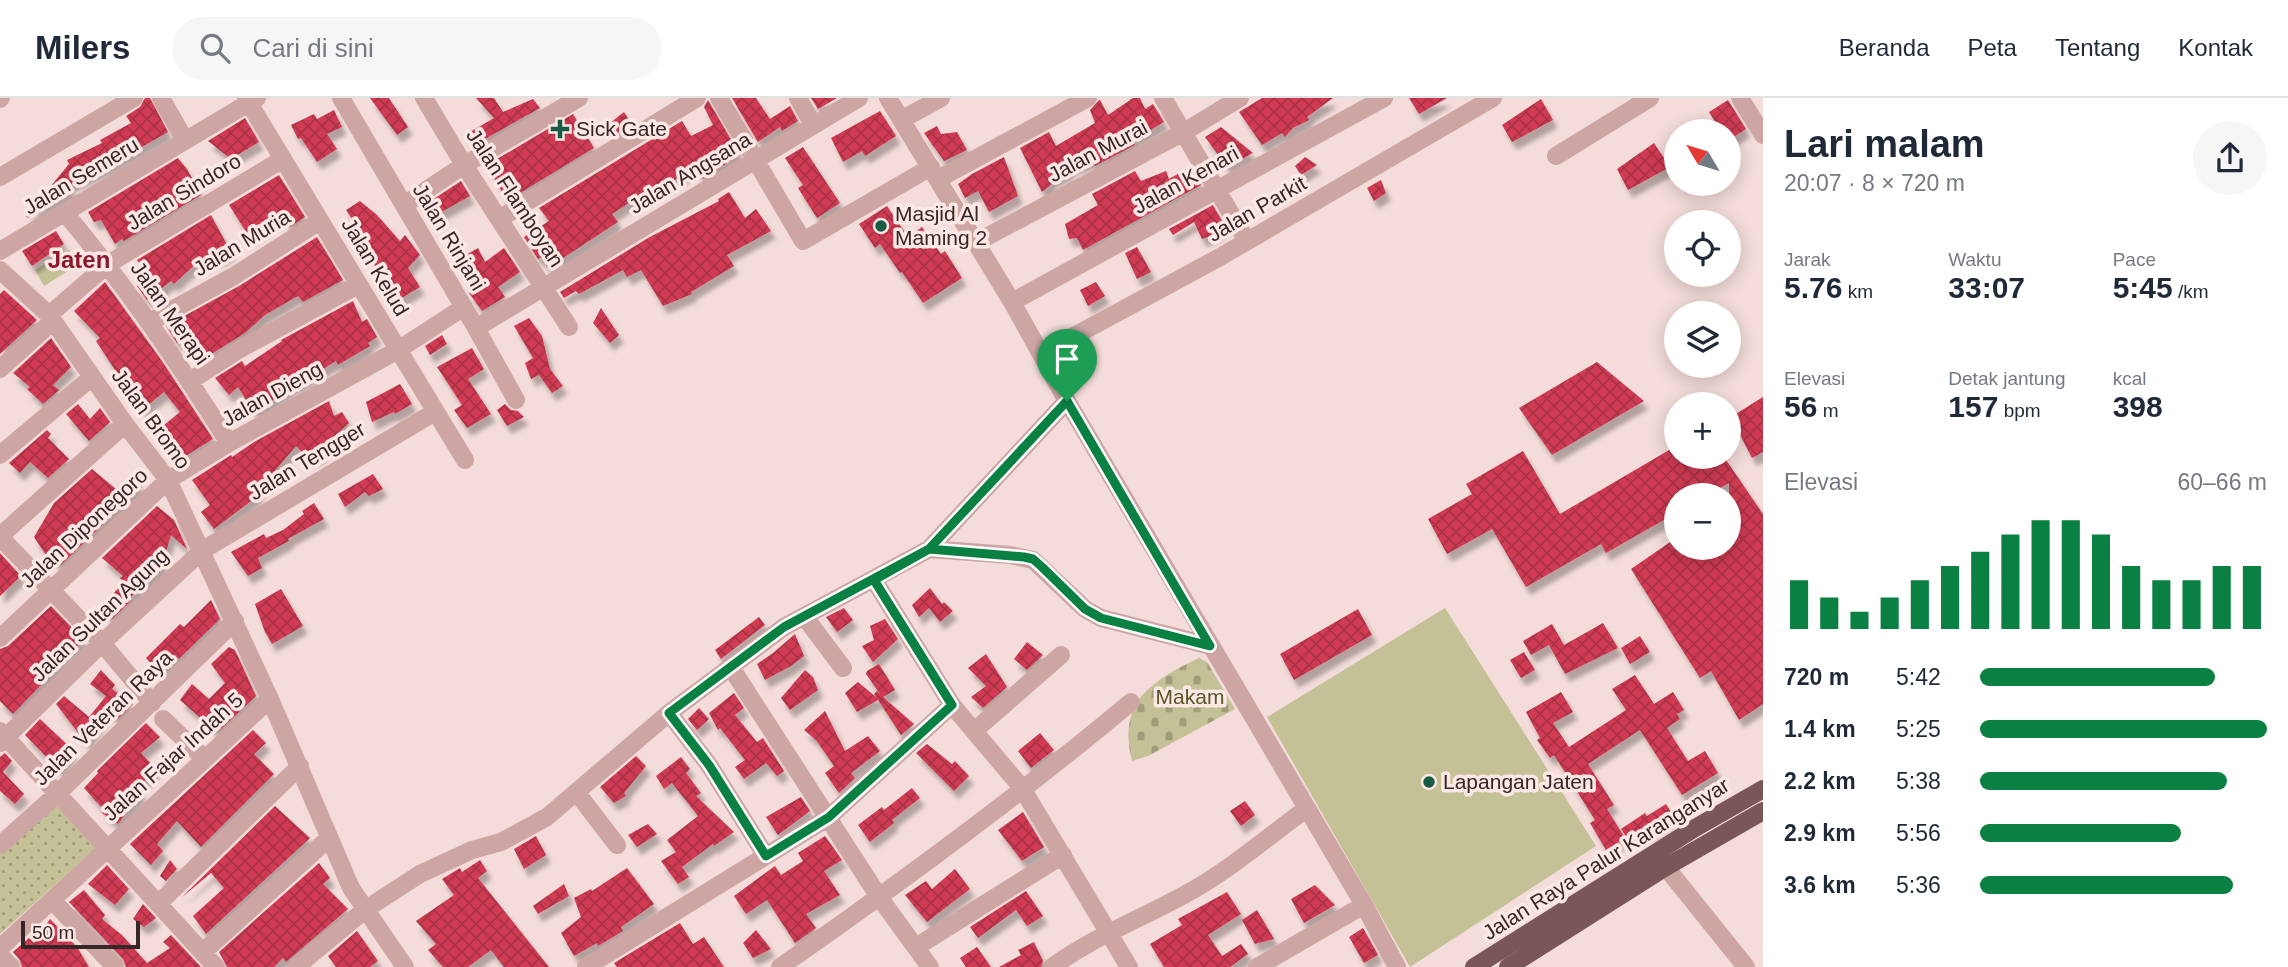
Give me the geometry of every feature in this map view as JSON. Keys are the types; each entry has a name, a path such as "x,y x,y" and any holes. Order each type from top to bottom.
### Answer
{"main road":[{"name":"Jalan Raya Palur Karanganyar","path":"1474,967 1669,870 1763,789"},
{"name":"Jalan Raya Palur Karanganyar","path":"1508,967 1763,811"}],"street":[{"path":"0,177 134,98"},
{"path":"161,98 185,140"},
{"name":"Jalan Rinjani","path":"341,98 477,328 516,400"},
{"path":"404,205 464,165 579,98"},
{"path":"499,219 697,98"},
{"path":"719,98 803,241 1088,98"},
{"path":"798,98 813,124"},
{"name":"Jalan Angsana","path":"477,328 859,98"},
{"path":"888,98 1012,302 1210,646 1364,905 1397,967"},
{"path":"901,120 941,98"},
{"path":"1163,98 1247,241"},
{"name":"Jalan Murai","path":"975,243 1184,132 1240,98"},
{"name":"Jalan Kenari","path":"1012,302 1384,98"},
{"name":"Jalan Parkit","path":"1041,354 1247,241 1493,98"},
{"path":"1556,156 1650,98"},
{"path":"1740,98 1763,135"},
{"name":"Jalan Flamboyan","path":"429,99 464,165 569,327"},
{"name":"Jalan Semeru","path":"0,251 250,100"},
{"name":"Jalan Kelud","path":"250,100 320,222 465,460"},
{"name":"Jalan Sindoro","path":"0,369 108,264 283,159"},
{"name":"Jalan Merapi","path":"65,213 108,264 150,322 229,443"},
{"name":"Jalan Muria","path":"150,322 234,276 320,222"},
{"name":"Jalan Bromo","path":"3,277 51,318 125,425 169,480 300,766 351,888 405,967"},
{"path":"190,381 240,349 358,285"},
{"name":"Jalan Dieng","path":"169,480 229,443 398,350 464,307"},
{"path":"0,455 92,377"},
{"path":"296,967 366,909 428,869 524,831 547,817 669,713 784,627 929,549 1067,401"},
{"name":"Jalan Tengger","path":"203,550 435,412"},
{"path":"125,425 0,536 102,643 152,703"},
{"name":"Jalan Diponegoro","path":"0,638 169,480"},
{"path":"929,549 1033,559 1085,609 1101,618 1210,646"},
{"name":"Jalan Sultan Agung","path":"2,737 203,550"},
{"path":"874,580 952,705 1022,788 1129,967"},
{"path":"804,616 843,668"},
{"name":"Jalan Veteran Raya","path":"0,845 57,794 235,621"},
{"path":"974,731 1061,655"},
{"path":"730,666 879,897 930,967"},
{"name":"Jalan Fajar Indah 5","path":"0,948 270,699"},
{"path":"780,967 879,897 1072,751 1131,702"},
{"path":"586,967 829,817 952,705"},
{"path":"669,713 709,765 766,856"},
{"path":"163,719 205,759"},
{"path":"2,737 216,967"},
{"path":"159,903 300,766"},
{"path":"577,793 617,845"},
{"path":"1052,967 1109,931 1152,913 1197,888 1306,809"},
{"path":"203,952 329,838"},
{"path":"916,947 1063,855"},
{"path":"1669,870 1746,967"},
{"path":"52,900 115,967"},
{"path":"1257,967 1364,905"},
{"path":"0,955 11,967"}],"green space":[{"path":"69,250 78,265 44,286 35,270"},
{"name":"Lapangan Jaten","path":"1445,608 1596,846 1410,967 1267,717"},
{"name":"Makam","path":"1199,658 1207,662 1235,709 1148,756 1132,761 1129,723 1142,696 1166,676"},
{"path":"56,804 96,848 0,934 0,854"}],"building":[{"path":"145,98 150,98 168,132 109,166 69,185 72,190 28,218 26,216 69,164 67,160 102,143 100,140 131,123 126,116 140,107"},
{"path":"370,98 389,98 408,127 397,135"},
{"path":"476,98 494,98 503,112 533,99 540,108 478,143 470,132 494,118"},
{"path":"732,98 756,98 770,119 790,106 798,121 782,131 780,127 758,142"},
{"path":"811,98 837,98 818,109"},
{"path":"1133,98 1140,98 1145,109 1153,104 1164,122 1132,141 1135,145 1095,166 1092,160 1069,169 1070,171 1051,181 1052,184 1042,192 1020,148 1049,132 1056,146 1095,123 1090,110 1099,100 1108,115"},
{"path":"1262,98 1333,98 1285,137 1282,133 1262,145 1239,112"},
{"path":"1409,98 1447,98 1419,114"},
{"path":"1541,99 1553,120 1512,142 1502,125"},
{"path":"708,100 740,155 702,179 696,168 664,186 662,184 647,194 646,192 612,214 618,222 548,268 541,257 538,259 524,237 549,221 539,208 682,121 691,136 713,125 704,107"},
{"path":"1728,100 1740,119 1713,119 1709,112"},
{"path":"334,110 342,127 327,134 337,149 317,162 301,138 298,139 291,125 314,114 317,119"},
{"path":"880,111 896,136 865,156 862,151 843,162 831,138"},
{"path":"624,112 632,124 617,133 610,123"},
{"path":"573,114 594,148 507,201 487,165"},
{"path":"245,118 259,142 231,159 208,141"},
{"path":"937,126 941,134 957,132 967,150 944,161 924,133"},
{"path":"1221,127 1253,153 1227,167 1205,137"},
{"path":"1654,143 1664,158 1664,170 1628,190 1617,169"},
{"path":"803,147 840,203 817,218 798,188 803,185 785,158"},
{"path":"1004,157 1018,196 989,212 978,191 965,198 958,184"},
{"path":"1305,157 1317,165 1301,175 1295,166"},
{"path":"178,158 201,195 115,244 101,220 94,222 88,212"},
{"path":"1190,167 1201,185 1083,250 1077,238 1069,239 1065,224 1098,205 1092,194 1135,171 1141,181 1166,171 1169,179"},
{"path":"279,175 305,217 290,227 282,216 250,238 229,205"},
{"path":"1381,180 1386,193 1374,201 1367,188"},
{"path":"461,181 470,196 438,214 429,202"},
{"path":"729,192 745,218 756,209 771,231 727,255 734,266 691,292 692,294 663,306 641,270 627,277 623,270 579,294 576,291 564,298 560,292 648,238 719,201 718,199"},
{"path":"360,201 377,215 400,241 405,235 420,255 408,268 420,287 400,299 383,271 380,273 371,259 346,210"},
{"path":"1213,205 1225,226 1215,234 1202,239 1194,222 1173,235 1169,229"},
{"path":"887,206 908,237 922,227 941,254 945,251 962,278 923,303 880,244 875,248 859,224"},
{"path":"211,215 231,252 218,259 216,255 202,265 199,261 174,284 171,281 147,300 137,286 149,276 137,260"},
{"path":"56,231 64,244 32,266 22,251"},
{"path":"317,237 343,280 303,302 298,296 265,315 245,333 202,360 185,336 177,343 166,326 239,286"},
{"path":"1137,247 1151,272 1137,279 1125,253"},
{"path":"478,248 485,262 504,248 520,272 498,287 505,297 482,311 469,293 474,289 457,260"},
{"path":"105,282 162,361 213,439 184,457 178,449 175,452 158,430 180,412 164,392 142,410 113,377 117,373 96,341 100,338 74,311"},
{"path":"1096,282 1105,296 1088,306 1080,290"},
{"path":"4,290 37,320 0,354 0,294"},
{"path":"353,301 362,322 367,319 377,337 368,343 370,346 338,365 336,361 254,413 238,387 229,395 215,378 242,361 245,366 281,340"},
{"path":"601,308 619,335 610,343 593,323"},
{"path":"529,318 542,336 550,369 563,386 552,393 539,375 531,379 525,363 533,358 514,326"},
{"path":"442,335 447,344 430,355 425,346"},
{"path":"51,338 71,367 53,385 59,390 43,404 27,389 30,387 13,373"},
{"path":"472,348 484,369 468,379 491,414 467,428 454,410 462,405 437,367"},
{"path":"1597,362 1644,401 1552,455 1519,408"},
{"path":"400,384 412,404 395,414 394,412 372,422 366,402"},
{"path":"1763,397 1763,452 1752,458 1741,437 1741,411"},
{"path":"329,401 334,416 342,412 349,423 319,450 323,454 309,459 296,446 257,492 259,495 214,529 201,512 210,505 192,480 231,455 232,457"},
{"path":"78,404 90,419 100,408 110,422 89,441 66,414"},
{"path":"505,404 524,417 507,426 497,410"},
{"path":"47,430 51,434 48,438 69,459 48,478 30,462 20,473 9,463"},
{"path":"1523,451 1560,514 1664,453 1664,469 1732,469 1763,514 1763,704 1739,720 1711,671 1700,678 1631,569 1664,546 1664,560 1741,560 1741,483 1664,483 1664,520 1606,553 1601,544 1526,587 1492,529 1447,554 1428,519 1472,494 1466,484"},
{"path":"92,469 116,489 131,475 142,487 61,565 46,555 34,537 54,503"},
{"path":"373,474 383,489 369,496 365,492 345,507 338,494"},
{"path":"314,503 324,519 258,558 262,568 248,576 231,552 264,534 266,538 283,530"},
{"path":"157,506 174,520 187,549 171,535 160,572 129,598 131,601 111,620 101,607 124,582 120,578 123,576 102,558"},
{"path":"0,553 21,576 0,596"},
{"path":"930,588 942,604 944,602 953,611 940,622 929,608 919,617 912,605"},
{"path":"281,589 303,626 272,644 255,604"},
{"path":"211,600 220,619 179,659 176,657 159,673 146,658 180,624 184,627"},
{"path":"51,606 83,639 13,714 0,701 0,649 8,646"},
{"path":"844,608 853,620 837,632 826,617"},
{"path":"1358,609 1372,635 1294,680 1280,654"},
{"path":"759,617 765,625 721,659 715,650"},
{"path":"885,619 898,639 873,662 862,646 874,640 870,626"},
{"path":"1603,623 1618,648 1565,674 1549,645 1531,655 1523,641 1552,624 1564,645"},
{"path":"795,634 804,656 765,680 757,664"},
{"path":"1640,636 1650,652 1630,664 1621,648"},
{"path":"1027,642 1043,655 1027,670 1014,659"},
{"path":"229,647 235,650 256,696 219,731 216,727 213,729 180,700 192,684 209,699 225,683 211,664"},
{"path":"1524,652 1535,670 1521,678 1510,660"},
{"path":"986,654 1007,687 983,708 971,697 986,686 968,668"},
{"path":"879,664 895,690 883,697 914,724 901,735 878,700 857,712 845,693 858,682 876,697 874,694 877,691 880,694 866,674"},
{"path":"101,670 115,685 112,689 133,704 118,719 108,711 86,743 56,704 64,696 89,717 106,696 90,684"},
{"path":"805,670 813,677 818,690 790,710 781,698"},
{"path":"1635,675 1654,704 1673,692 1684,710 1677,714 1680,719 1667,728 1688,761 1705,751 1718,773 1682,795 1640,730 1588,764 1614,805 1607,809 1625,838 1606,850 1590,823 1595,820 1554,755 1550,758 1537,740 1540,738 1526,712 1561,692 1573,712 1553,723 1569,747 1626,710 1612,689"},
{"path":"734,693 744,708 735,715 757,742 763,738 784,771 777,776 766,763 744,779 735,767 745,760 720,728 718,730 709,713"},
{"path":"699,708 709,719 697,730 688,719"},
{"path":"825,711 845,751 868,736 880,751 851,773 855,778 839,793 825,773 834,766 816,740 804,730"},
{"path":"40,719 73,750 60,771 25,735"},
{"path":"146,723 160,737 141,753 156,769 137,788 142,792 118,824 102,813 104,810 84,788 97,771"},
{"path":"253,730 266,743 254,754 274,774 201,847 177,821 157,844 163,851 151,865 130,844"},
{"path":"1040,733 1054,750 1031,768 1018,751"},
{"path":"927,744 952,764 955,761 969,776 954,791 916,753"},
{"path":"5,753 12,761 3,772 24,794 15,804 0,791 0,757"},
{"path":"636,756 646,766 624,793 626,796 614,803 600,787"},
{"path":"681,757 690,769 686,773 701,793 696,796 734,832 682,867 689,877 678,884 661,861 676,852 667,840 698,816 672,783 664,789 656,776"},
{"path":"912,788 920,798 870,842 858,825 882,807 884,810"},
{"path":"801,797 810,811 778,835 766,817"},
{"path":"1245,801 1255,815 1241,826 1230,811"},
{"path":"1666,804 1674,816 1646,835 1643,830 1628,840 1621,829 1645,813 1647,816"},
{"path":"275,806 310,838 206,934 193,916 224,888 211,873 181,898"},
{"path":"1023,812 1044,847 1022,861 998,830"},
{"path":"648,824 657,834 637,847 628,835"},
{"path":"536,836 546,855 524,869 514,849"},
{"path":"825,836 842,860 824,871 840,895 806,914 816,928 795,943 767,900 746,914 734,896 775,866 781,875 803,861 798,853"},
{"path":"170,860 177,869 166,881 160,876"},
{"path":"480,860 487,871 478,878 549,967 504,967 491,950 468,967 443,967 428,950 436,944 416,921 454,895 442,879 460,868 462,872"},
{"path":"319,863 330,878 323,884 348,909 286,962 283,958 274,967 227,967 219,952"},
{"path":"107,865 129,889 115,905 88,884"},
{"path":"627,868 654,904 621,927 623,931 574,956 561,933 581,917 574,898 591,889 592,891"},
{"path":"955,869 970,889 927,922 905,895 926,881 932,889"},
{"path":"564,884 569,896 538,914 533,906"},
{"path":"1315,885 1335,905 1304,923 1291,899"},
{"path":"84,890 105,915 102,919 122,935 147,963 170,948 163,942 171,935 201,967 126,967 123,959 69,902"},
{"path":"1026,891 1043,916 1027,926 1016,910 978,938 970,927"},
{"path":"1227,892 1241,914 1208,935 1222,956 1241,944 1248,954 1230,967 1164,967 1150,944 1182,925 1178,919"},
{"path":"143,904 156,918 144,927 133,919"},
{"path":"1257,910 1274,939 1255,944 1242,920"},
{"path":"50,919 77,947 89,967 22,967 13,952 29,938 34,943"},
{"path":"680,923 693,944 704,937 724,967 617,967 614,963"},
{"path":"1363,928 1378,955 1364,963 1349,937"},
{"path":"756,930 771,949 753,958 743,943"},
{"path":"357,931 378,961 370,967 336,967 328,956"},
{"path":"1034,942 1043,961 1041,967 999,967 1021,955 1018,950"},
{"path":"977,947 991,967 966,967 960,958"}],"place":[{"name":"Sick Gate","path":"560,129"},
{"name":"Masjid Al Maming 2","path":"881,226"},
{"name":"Lapangan Jaten","path":"1429,782"}],"district":[{"name":"Jaten","path":"79,260"}],"route":[{"path":"1067,401 929,549 784,627 669,713 709,765 766,856 829,817 952,705 874,580 929,549 1033,559 1085,609 1101,618 1210,646 1067,401"}]}
